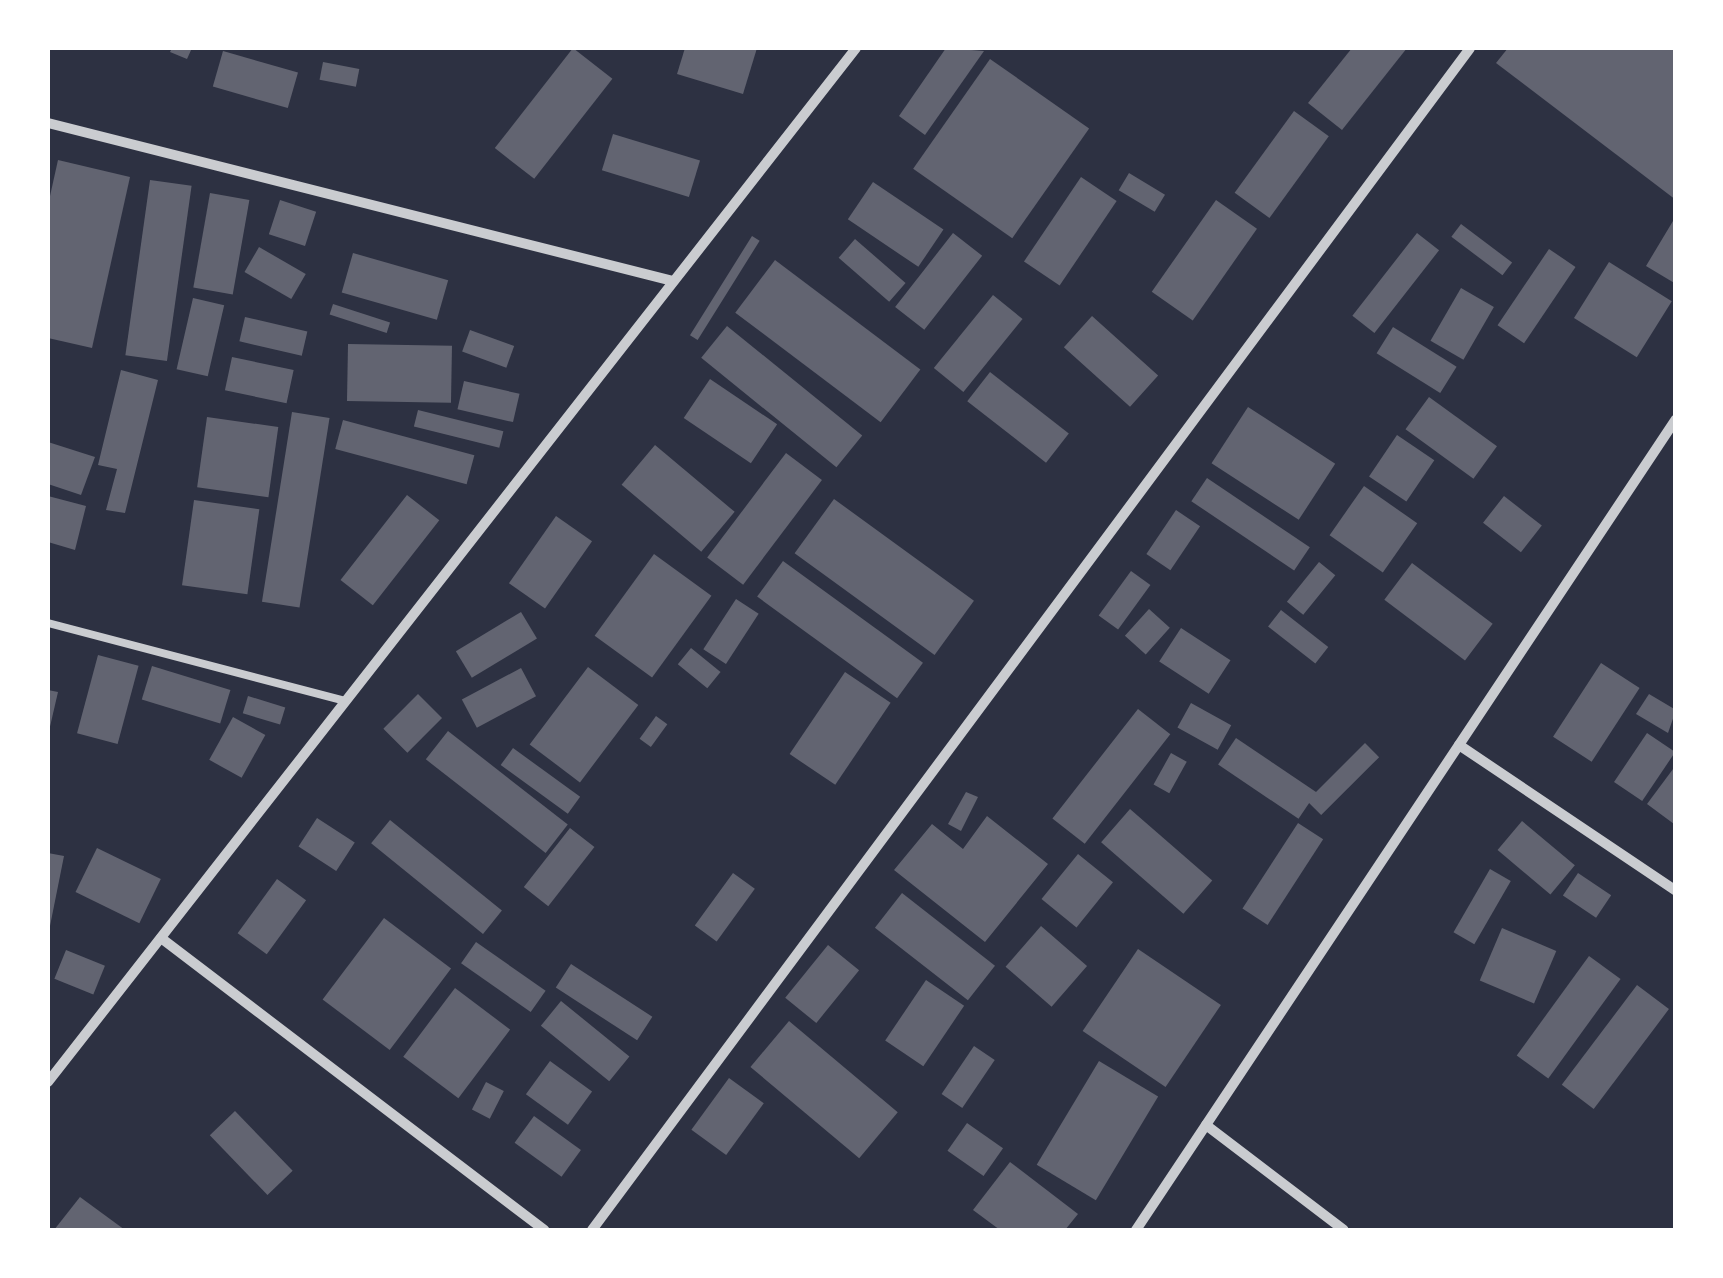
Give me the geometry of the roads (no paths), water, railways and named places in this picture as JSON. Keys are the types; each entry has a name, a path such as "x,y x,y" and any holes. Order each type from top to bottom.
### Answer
{"street":[{"path":"48,1082 856,48"},
{"path":"592,1230 1470,48"},
{"path":"48,123 673,282"},
{"path":"1136,1230 1676,420"},
{"path":"1459,745 1676,891"},
{"path":"161,938 544,1230"},
{"path":"1206,1125 1344,1230"}],"lane":[{"path":"48,624 345,702"}]}
